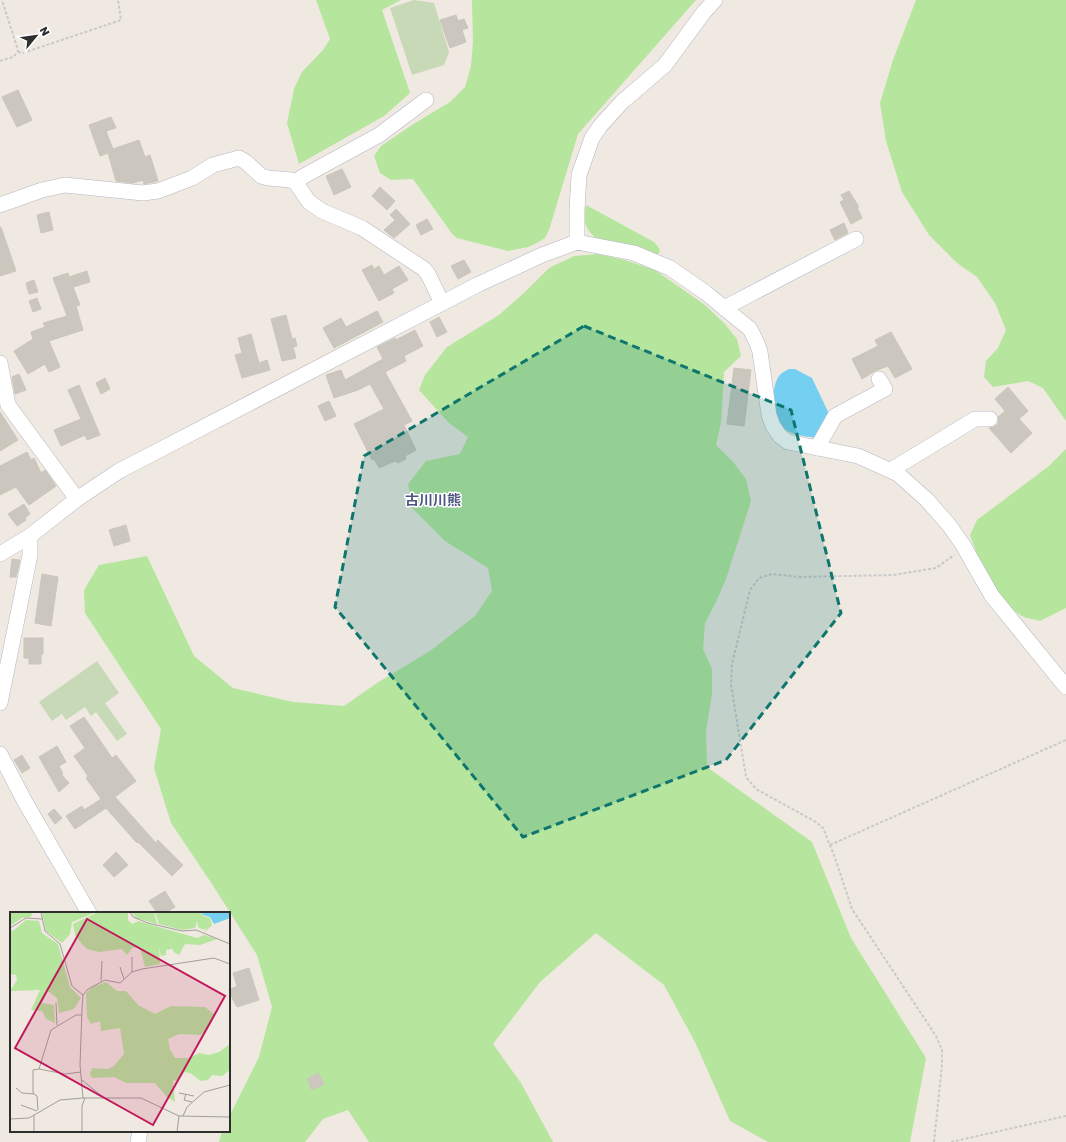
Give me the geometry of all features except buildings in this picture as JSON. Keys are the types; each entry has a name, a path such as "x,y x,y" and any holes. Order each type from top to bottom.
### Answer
{"street":[{"path":"577,242 577,210 580,175 592,138 601,125 622,102 665,65 700,18 716,0"},
{"path":"296,183 302,177 379,134 426,100"},
{"path":"0,205 42,190 65,185 143,193 158,191 192,178 213,165 239,158 246,162 261,176 291,180 296,183 310,202 322,211 362,228 424,269 442,303"},
{"path":"724,308 856,239"},
{"path":"0,554 30,536 77,499 119,471 478,284 542,255 577,242 634,253 670,268 706,293 750,329 758,343 769,415 773,426 780,436 788,442 858,456 898,474 928,500 949,525 963,545 992,596 1066,687"},
{"path":"0,363 8,404 77,499"},
{"path":"817,448 835,416 885,389 879,379"},
{"path":"890,470 975,419 990,419"},
{"path":"0,703 30,555 30,536"},
{"path":"0,754 24,800 87,912"},
{"path":"138,1142 140,1132"}],"path":[{"path":"2,0 18,52"},
{"path":"18,52 23,54 120,20 118,0"},
{"path":"0,61 13,56 18,52"},
{"path":"934,1142 942,1065 942,1050 936,1036 852,910 823,828 816,822 756,789 746,777 731,685 732,664 750,590 759,578 772,574 800,577 893,575 936,568 950,559 963,545"},
{"path":"830,845 1066,740"},
{"path":"951,1142 1066,1116"}],"highlighted area":[{"path":"584,326 791,410 841,613 726,760 523,837 335,607 364,456"}],"green space":[{"path":"316,0 401,0 382,10 410,93 384,116 299,164 287,123 294,89 302,72 323,50 330,39"},
{"path":"414,0 434,3 449,52 444,65 412,75 390,8"},
{"path":"472,0 696,0 578,134 549,230 545,238 528,247 508,251 457,238 453,235 413,179 391,180 380,173 374,156 381,146 450,102 465,87 471,66 473,42"},
{"path":"916,0 1066,0 1066,421 1043,388 1028,381 993,387 984,377 986,361 998,348 1006,330 995,303 977,277 957,263 929,235 902,192 886,141 880,103 893,60"},
{"path":"586,205 654,242 659,248 660,252 657,255 597,239 587,228 585,220"},
{"path":"599,254 628,261 655,270 705,305 724,323 737,339 741,356 724,372 721,423 716,445 734,463 746,479 751,501 726,579 705,623 703,649 712,669 712,694 706,731 707,767 812,842 851,938 926,1058 910,1142 768,1142 730,1121 695,1042 664,985 596,933 540,982 493,1044 521,1083 553,1142 369,1142 348,1110 323,1119 305,1142 219,1142 222,1132 230,1132 230,1115 259,1057 272,1007 257,955 171,823 154,768 161,729 85,613 84,590 99,565 147,556 194,656 233,688 293,702 344,706 377,683 430,651 475,616 492,591 488,568 445,541 413,509 408,484 426,461 460,454 468,437 449,423 419,390 425,375 447,347 499,315 549,268 574,256"},
{"path":"1066,449 1066,608 1040,621 1024,617 1014,611 1005,602 997,592 984,570 970,535 977,520 1049,466"},
{"path":"97,661 119,693 105,703 127,734 117,741 96,712 91,716 85,707 66,720 62,714 52,721 39,702"}],"water":[{"path":"789,369 795,369 812,378 830,416 816,438 793,434 781,426 777,420 773,396 774,389 779,376"}],"district":[{"name":"古川川熊","path":"433,499"}]}
